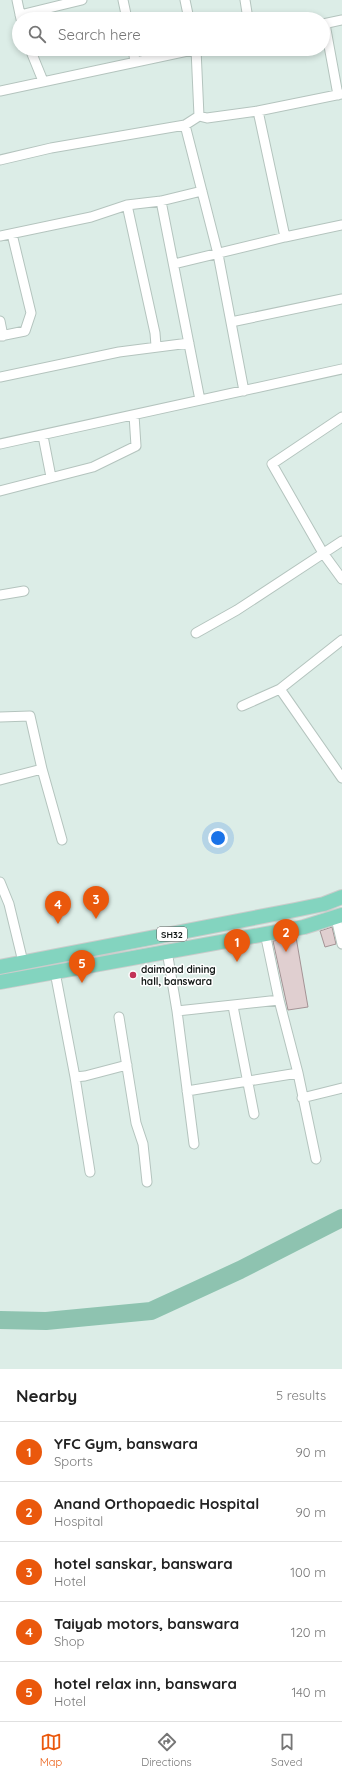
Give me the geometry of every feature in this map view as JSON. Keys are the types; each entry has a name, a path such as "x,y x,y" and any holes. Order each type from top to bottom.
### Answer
{"main road":[{"name":"SH32","path":"0,966 295,910 324,904 342,897"},
{"name":"SH32","path":"0,982 304,927 339,917"}],"street":[{"path":"17,0 19,12"},
{"path":"38,12 82,0"},
{"path":"123,0 126,12"},
{"path":"185,0 188,12"},
{"path":"246,0 247,12"},
{"path":"330,23 342,20"},
{"path":"0,160 51,148 185,125 199,116 207,118 258,111 340,94 330,50"},
{"path":"33,56 43,81"},
{"path":"134,56 135,62"},
{"path":"0,91 163,56"},
{"path":"196,56 199,116"},
{"path":"258,111 285,237"},
{"path":"185,125 218,254 244,391"},
{"path":"0,236 91,217 127,205 161,201 202,191"},
{"path":"161,201 200,400"},
{"path":"127,205 155,333 156,346"},
{"path":"174,264 285,237 342,225"},
{"path":"0,321 2,336 25,331 31,313 12,234"},
{"path":"231,322 342,299"},
{"path":"0,377 120,352 189,342"},
{"path":"0,444 43,436 51,432 134,416 342,369"},
{"path":"0,491 93,467 136,446 134,416"},
{"path":"342,417 272,464 323,553 342,579"},
{"path":"43,436 51,477"},
{"path":"196,633 237,610 342,541"},
{"path":"0,595 24,592"},
{"path":"242,706 280,689 342,640"},
{"path":"280,689 342,778"},
{"path":"0,717 30,716 42,769 62,840"},
{"path":"0,780 42,769"},
{"path":"0,882 8,904 23,962"},
{"path":"0,909 8,904"},
{"path":"339,917 342,944"},
{"path":"265,933 279,1000 298,1073 302,1098 316,1159"},
{"path":"167,951 177,1012 194,1144"},
{"path":"55,972 75,1077 90,1172"},
{"path":"177,1012 279,1000"},
{"path":"233,1006 254,1114"},
{"path":"119,1017 136,1123 142,1144 147,1182"},
{"path":"75,1077 85,1076 127,1065"},
{"path":"187,1091 298,1073"},
{"path":"302,1098 342,1088"}],"building":[{"path":"332,927 336,944 325,947 320,931"},
{"path":"296,937 308,1007 288,1010 273,941"}],"waterway":[{"path":"0,1320 46,1321 151,1311 240,1270 342,1218"}],"place":[{"name":"hotel sanskar, banswara","path":"96,919"},
{"name":"Taiyab motors, banswara","path":"58,924"},
{"name":"Anand Orthopaedic Hospital","path":"286,952"},
{"name":"YFC Gym, banswara","path":"237,962"},
{"name":"daimond dining hall, banswara","path":"133,975"},
{"name":"hotel relax inn, banswara","path":"82,983"}]}
